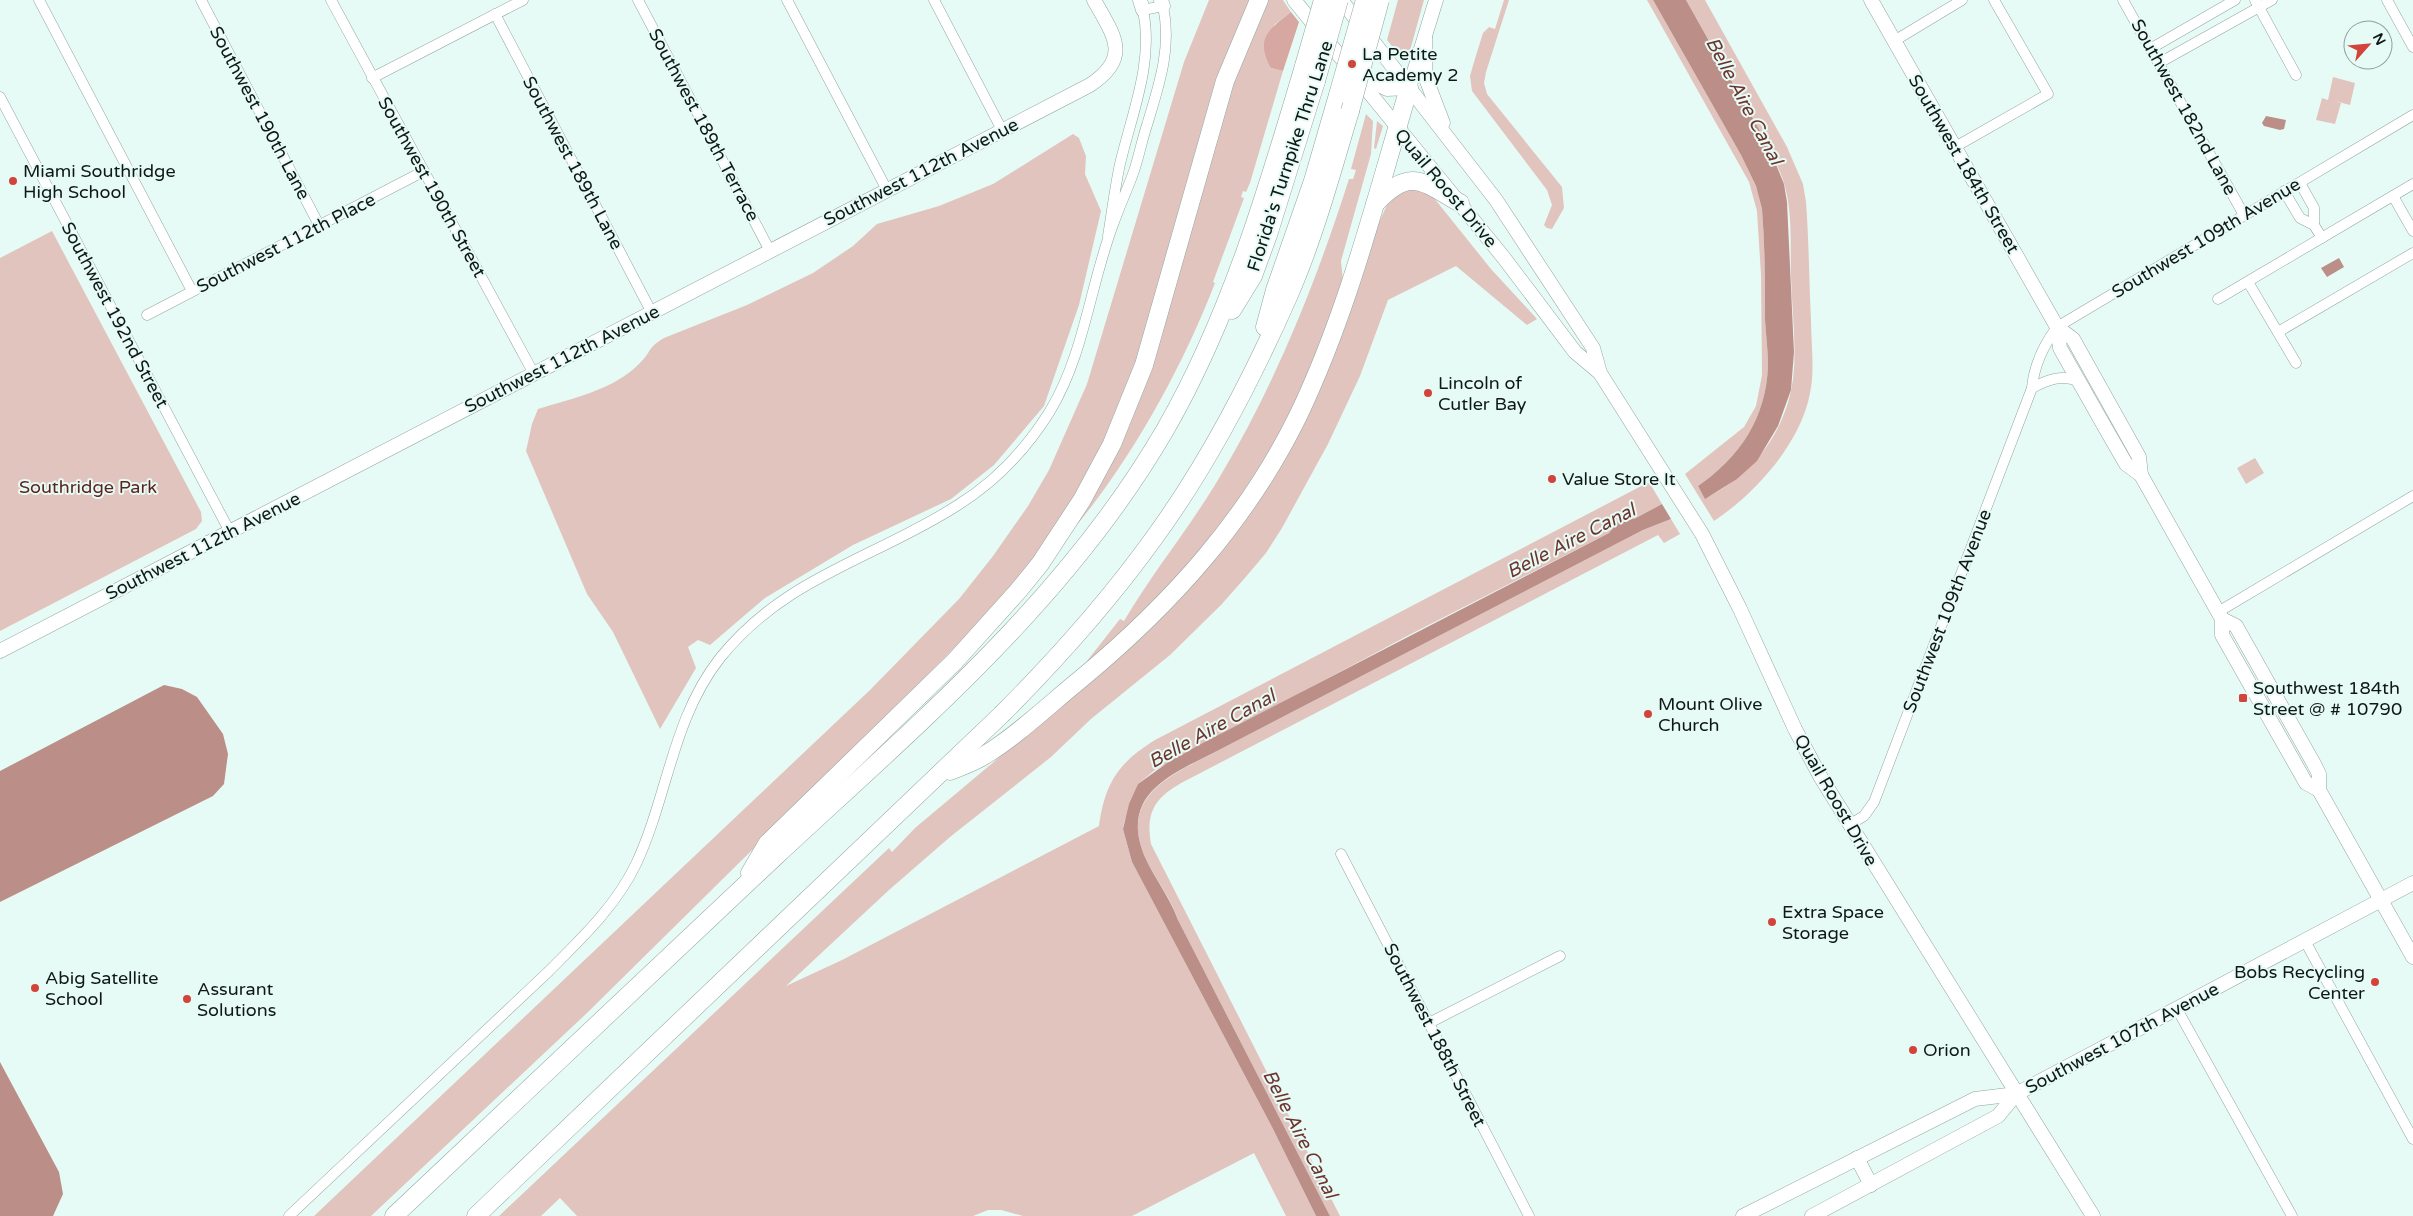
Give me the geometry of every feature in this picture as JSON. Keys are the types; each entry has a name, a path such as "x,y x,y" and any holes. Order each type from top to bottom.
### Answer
{"highway":[{"path":"739,890 767,844 954,661 1018,591 1040,564 1082,500 1112,444 1144,365 1223,89 1259,0"},
{"path":"394,1216 739,890 967,679 1049,592 1122,497 1164,430 1203,360 1254,230 1323,0"},
{"name":"Florida's Turnpike Thru Lane","path":"1203,360 1253,276 1278,207 1340,0"},
{"name":"Florida's Turnpike Thru Lane","path":"1254,368 1275,290 1303,211 1365,0"},
{"path":"476,1216 938,777 1057,658 1132,568 1198,471 1254,368 1302,261 1350,111 1380,0"},
{"path":"938,777 985,756 1112,652 1161,607 1219,542 1274,459 1308,394 1328,346 1375,204 1409,88"},
{"path":"1375,204 1395,185 1416,180 1427,183 1460,203"}],"main road":[{"name":"Southwest 112th Avenue","path":"0,651 1097,80 1109,70 1115,57 1112,33 1094,0"},
{"name":"Quail Roost Drive","path":"1294,0 1460,203 1575,352 1600,373"},
{"name":"Quail Roost Drive","path":"1340,0 1507,216 1593,348 1600,373 1702,534 1740,609 1795,729 1849,825 2093,1216"},
{"path":"1350,70 1387,89 1409,88 1436,0"},
{"name":"Southwest 184th Street","path":"1872,0 2057,327 2060,348 2126,464 2141,475 2220,615 2236,626 2319,774 2319,790 2413,957"},
{"path":"1425,37 1425,76 1450,141"},
{"name":"Southwest 184th Street","path":"2057,327 2073,339 2078,347 2140,457 2141,475"},
{"name":"Southwest 107th Avenue","path":"1743,1216 1975,1100 2016,1094 2413,882"},
{"name":"Southwest 107th Avenue","path":"1812,1216 1998,1116 2016,1094"},
{"path":"1857,1158 1871,1185"}],"street":[{"path":"39,0 192,291"},
{"name":"Southwest 190th Lane","path":"201,0 319,225"},
{"name":"Southwest 190th Street","path":"331,0 534,374"},
{"path":"372,78 523,0"},
{"name":"Southwest 189th Terrace","path":"638,0 770,251"},
{"path":"787,0 887,190"},
{"path":"934,0 1002,130"},
{"path":"1894,41 1962,0"},
{"path":"1955,147 2048,94 1994,0"},
{"name":"Southwest 182nd Lane","path":"2123,0 2244,215"},
{"path":"2150,49 2235,0"},
{"path":"2158,63 2257,4 2272,0"},
{"path":"2387,0 2413,47"},
{"path":"289,1216 548,972 587,933 611,904 627,882 641,852 678,735 694,698 710,672 740,635 774,605 807,583 964,501 990,481 1025,446 1050,412 1070,370 1108,236 1134,170 1163,68 1167,41 1162,3 1142,5 1147,38 1145,66 1119,166 1108,236"},
{"path":"2257,4 2296,75"},
{"name":"Southwest 189th Lane","path":"494,14 652,313"},
{"path":"1145,66 1163,68"},
{"name":"Southwest 192nd Street","path":"0,97 230,532"},
{"name":"Southwest 109th Avenue","path":"1849,825 1864,816 1872,807 2032,388 2034,373 2045,343 2057,327 2413,115"},
{"name":"Southwest 112th Place","path":"147,315 424,171"},
{"path":"2300,183 2314,208 2314,225 2322,238"},
{"path":"2218,300 2413,184"},
{"path":"2284,191 2300,218 2314,225"},
{"path":"2392,196 2413,231"},
{"path":"2278,332 2413,252"},
{"path":"2248,282 2296,363"},
{"path":"2032,388 2058,378 2069,378 2078,381"},
{"path":"2220,615 2413,496"},
{"name":"Southwest 188th Street","path":"1341,854 1528,1216"},
{"path":"2305,941 2413,1138"},
{"path":"1429,1024 1560,956"},
{"path":"2176,1009 2292,1216"}],"green space":[{"path":"1209,0 1250,0 1146,342 1090,474 1036,557 986,616 821,782 587,1013 371,1216 314,1216 870,690 959,599 993,556 1028,506 1049,470 1087,384 1184,62"},
{"path":"1266,0 1283,0 1291,12 1274,25 1271,68 1283,71 1250,183 1246,192 1243,191 1241,197 1244,198 1213,282 1215,283 1186,350 1151,417 1111,480 1066,538 1093,491 1222,113"},
{"path":"1398,0 1424,0 1409,54 1406,53 1404,57 1401,54 1399,55 1387,40"},
{"path":"1504,0 1509,0 1484,83 1487,94 1562,187 1564,208 1552,229 1544,225 1552,205 1547,190 1472,91 1470,76 1483,33 1489,27 1495,29"},
{"path":"1647,0 1653,0 1741,155 1756,186 1762,209 1768,360 1766,385 1762,403 1748,435 1726,462 1698,486 1705,498 1738,478 1752,465 1774,434 1783,417 1789,398 1795,354 1789,206 1784,183 1775,160 1747,107 1686,0 1705,0 1787,147 1803,184 1806,202 1813,366 1810,393 1805,412 1797,430 1774,466 1745,497 1714,521 1685,474 1744,427 1756,406 1762,375 1761,275 1757,211 1749,182"},
{"path":"2333,77 2355,83 2350,105 2335,101 2341,103 2335,124 2316,120 2322,98 2328,100"},
{"path":"1366,114 1373,121 1371,154 1341,261 1343,281 1309,379 1250,489 1171,590 1083,666 1120,619 1124,621 1198,511 1242,438 1294,330 1323,255 1349,179 1353,179 1356,170 1351,169"},
{"path":"1377,121 1383,126 1376,149 1374,148"},
{"path":"1073,134 1079,138 1086,156 1085,174 1101,211 1079,305 1044,406 994,465 951,499 853,545 765,598 710,645 698,640 688,647 696,668 660,729 613,632 587,594 526,451 532,424 538,409 606,387 630,372 644,359 655,344 664,338 747,305 813,273 853,246 877,224 939,206 993,184"},
{"path":"1410,185 1434,198 1491,269 1537,319 1527,325 1456,266 1388,300 1360,376 1328,444 1282,528 1266,553 1244,579 1221,605 1170,655 1091,719 1051,757 950,837 889,890 786,986 842,960 1099,826 1105,798 1115,776 1131,757 1155,740 1649,482 1662,504 1634,519 1625,518 1620,520 1609,533 1411,634 1155,770 1138,784 1123,829 1132,862 1273,1129 1316,1216 1286,1216 1254,1153 1132,1216 1023,1216 1001,1210 988,1210 973,1216 577,1216 560,1198 541,1216 499,1216 889,848 892,852 915,828 1064,703 1251,507 1389,200"},
{"name":"Southridge Park","path":"52,231 201,512 202,521 196,529 0,631 0,258"},
{"path":"2255,458 2264,473 2246,484 2237,468"},
{"path":"1671,519 1680,534 1664,543 1658,535 1185,781 1167,792 1155,805 1150,822 1151,844 1340,1216 1330,1216 1171,903 1144,855 1138,834 1139,816 1145,801 1156,788 1186,767 1643,530"}],"shaded area":[{"path":"1653,0 1686,0 1769,147 1784,184 1787,202 1794,352 1791,390 1778,426 1757,461 1737,479 1705,499 1698,486 1726,462 1748,435 1762,403 1766,385 1768,360 1762,209 1756,186 1741,155"},
{"path":"1291,12 1299,22 1283,71 1271,68 1266,58 1264,42 1270,30"},
{"path":"2266,116 2286,120 2284,129 2280,130 2264,126 2262,123"},
{"path":"2339,258 2344,267 2327,277 2321,268"},
{"path":"1662,504 1671,519 1643,530 1185,767 1169,777 1145,800 1139,815 1138,833 1144,855 1171,903 1330,1216 1316,1216 1273,1129 1132,862 1123,829 1129,804 1138,784 1167,763 1201,744 1609,533 1622,517 1634,519"},
{"path":"164,685 182,689 197,697 223,734 228,754 224,784 213,796 0,902 0,771"},
{"path":"0,1062 59,1172 63,1194 53,1216 0,1216"}],"place":[{"name":"La Petite Academy 2","path":"1352,64"},
{"name":"Miami Southridge High School","path":"13,181"},
{"name":"Lincoln of Cutler Bay","path":"1428,393"},
{"name":"Value Store It","path":"1552,479"},
{"name":"Southwest 184th Street @ # 10790","path":"2243,698"},
{"name":"Mount Olive Church","path":"1648,714"},
{"name":"Extra Space Storage","path":"1772,922"},
{"name":"Bobs Recycling Center","path":"2375,982"},
{"name":"Abig Satellite School","path":"35,988"},
{"name":"Assurant Solutions","path":"187,999"},
{"name":"Orion","path":"1913,1050"}],"water label":[{"name":"Belle Aire Canal","path":"1744,101"},
{"name":"Belle Aire Canal","path":"1571,541"},
{"name":"Belle Aire Canal","path":"1212,729"},
{"name":"Belle Aire Canal","path":"1300,1134"}]}
